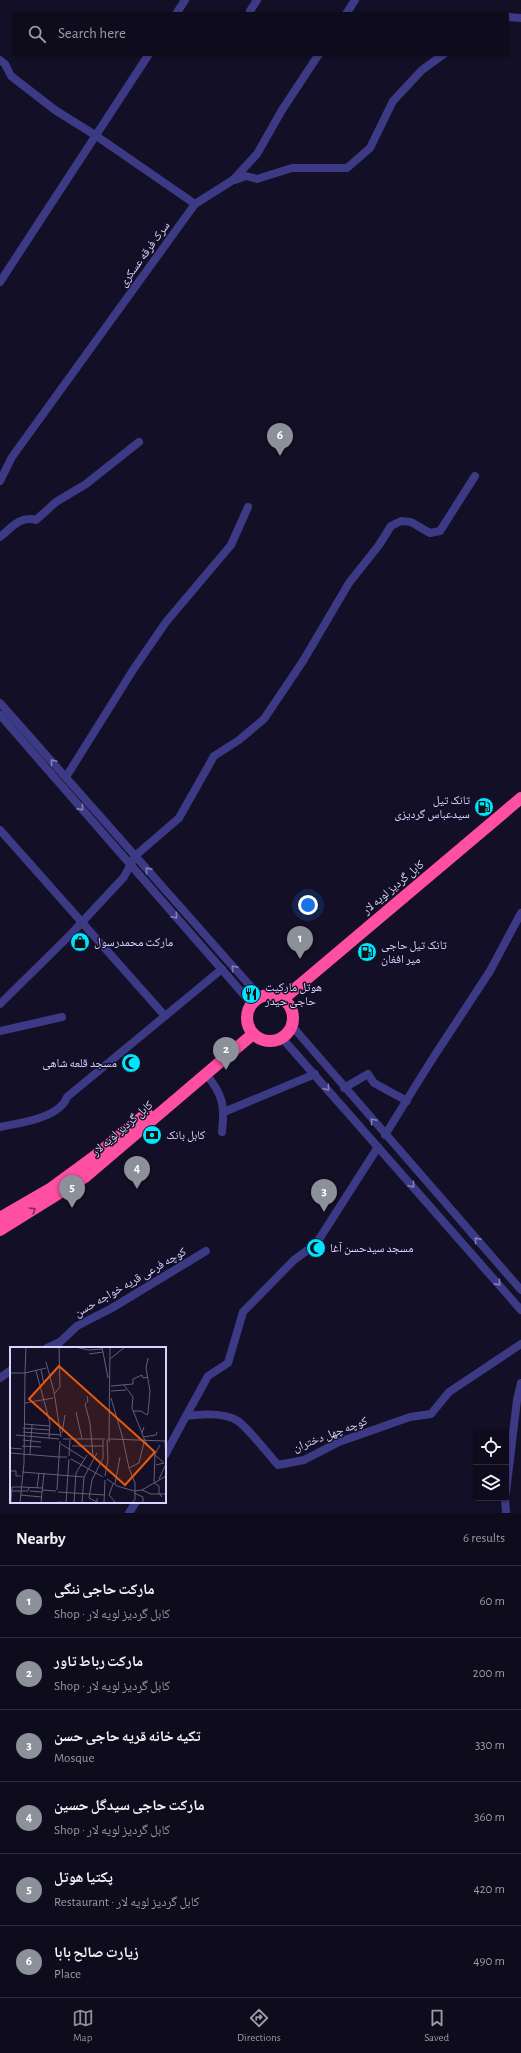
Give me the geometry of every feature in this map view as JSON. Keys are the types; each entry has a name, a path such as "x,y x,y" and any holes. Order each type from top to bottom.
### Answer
{"highway":[{"name":"کابل گردیز لویه لار","path":"286,1001 521,798"},
{"name":"کابل گردیز لویه لار","path":"286,1001 521,808"},
{"path":"269,994 286,1001 293,1019 292,1026 282,1038 267,1041 251,1031 247,1013 256,1000 269,994"},
{"name":"کابل گردیز لویه لار","path":"0,1230 85,1177 206,1074 251,1031"},
{"name":"کابل گردیز لویه لار","path":"0,1218 50,1189 95,1156 251,1031"}],"street":[{"path":"177,12 185,0"},
{"path":"250,11 257,0"},
{"path":"347,12 355,0"},
{"path":"509,17 521,18"},
{"path":"0,282 148,56"},
{"name":"سرک فرقه عسکری","path":"0,481 12,457 196,204 234,180 257,154 282,110 318,56"},
{"path":"234,180 246,176 257,179 292,168 347,168 370,148 393,101 422,70 441,56"},
{"path":"0,60 5,64 11,76 55,110 95,135 196,204"},
{"path":"0,537 21,520 29,517 36,520 56,502 86,484 139,442"},
{"path":"0,1004 82,922 124,877 135,856 179,818 214,756 239,740 264,719 303,661 349,583 379,545 391,526 401,521 411,522 430,533 440,531 475,476"},
{"path":"66,777 133,670 166,622 231,545 248,506"},
{"path":"0,703 135,856 256,1000"},
{"path":"0,715 222,970 256,1000"},
{"path":"0,830 165,1016"},
{"path":"385,1135 490,971 521,914"},
{"path":"0,1127 39,1118 56,1110 64,1104 67,1097 222,970"},
{"path":"0,1031 62,1017"},
{"path":"292,1026 344,1088 521,1290"},
{"path":"282,1038 521,1310"},
{"path":"206,1074 219,1089 224,1112 222,1132"},
{"path":"224,1112 315,1074"},
{"path":"344,1088 368,1074 374,1083 407,1101"},
{"path":"166,1453 208,1376 228,1363 243,1312 294,1260 316,1244 378,1147"},
{"name":"کوچه فرعی قریه خواجه حسن","path":"49,1347 60,1342 77,1326 112,1308 206,1251"},
{"name":"کوچه چهل دختران","path":"186,1416 201,1414 227,1417 238,1421 278,1465 304,1460 339,1442 410,1417 431,1414 449,1392 521,1344"},
{"path":"0,1378 10,1371"},
{"path":"509,1467 517,1400 521,1383"},
{"path":"505,1501 506,1513"},
{"path":"129,1513 135,1503"}],"place":[{"name":"زیارت صالح بابا","path":"280,456"},
{"name":"تانک تیل سیدعباس گردیزی","path":"484,807"},
{"name":"مارکت محمدرسول","path":"80,942"},
{"name":"تانک تیل حاجی میر افغان","path":"367,952"},
{"name":"مارکت حاجی ننگی","path":"300,959"},
{"name":"هوتل مارکیت حاجی حیدر","path":"251,994"},
{"name":"مسجد قلعه شاهی","path":"131,1063"},
{"name":"مارکت رباط تاور","path":"226,1070"},
{"name":"کابل بانک","path":"152,1135"},
{"name":"مارکت حاجی سیدگل حسین","path":"137,1189"},
{"name":"پکتیا هوتل","path":"72,1208"},
{"name":"تکیه خانه قریه حاجی حسن","path":"324,1212"},
{"name":"مسجد سیدحسن آغا","path":"316,1248"}]}
